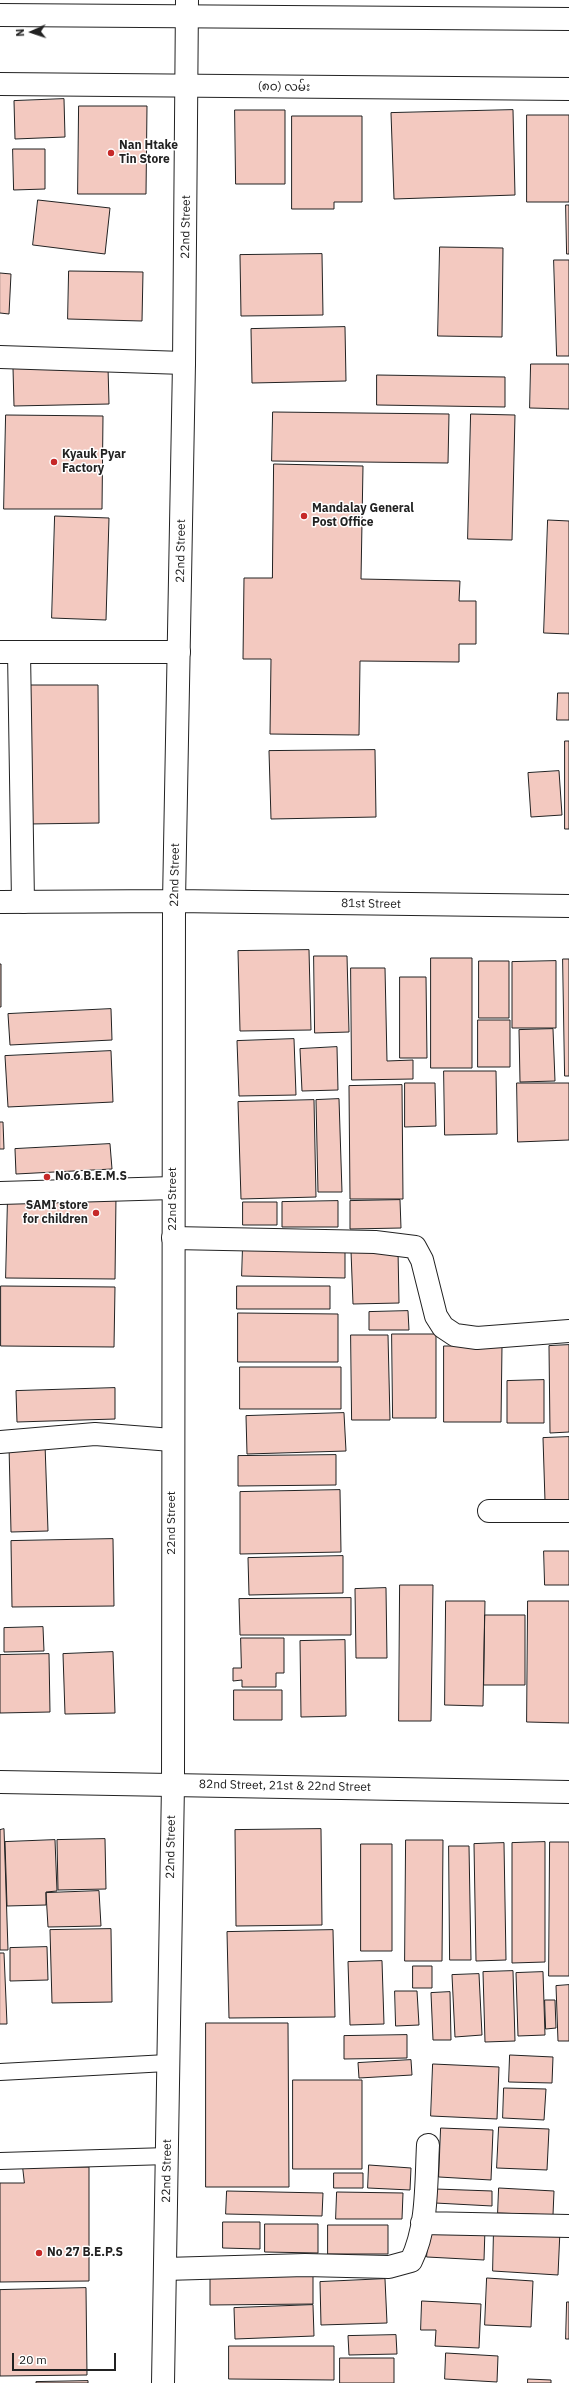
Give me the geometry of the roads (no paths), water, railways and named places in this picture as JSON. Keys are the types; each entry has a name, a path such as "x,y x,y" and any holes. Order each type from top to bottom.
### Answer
{"main road":[{"path":"0,15 187,8 569,19"},
{"name":"22nd Street","path":"163,2383 168,2156 167,2062 173,1784 172,1440 174,901 184,362 186,189 185,85 187,8"},
{"name":"(၈၀) လမ်း","path":"0,84 185,85 363,89 569,89"},
{"path":"0,357 184,362"},
{"path":"23,902 10,652 179,652"},
{"name":"81st Street","path":"0,902 174,901 569,906"},
{"path":"0,1193 173,1188"},
{"path":"173,1238 375,1242 415,1247 422,1260 436,1316 443,1327 455,1335 477,1338 569,1331"},
{"path":"0,1442 95,1434 172,1440"},
{"path":"489,1511 569,1511"},
{"name":"82nd Street, 21st & 22nd Street","path":"0,1782 569,1792"},
{"path":"165,2269 305,2265 389,2267 411,2261 417,2250 422,2223 428,2145"},
{"path":"422,2223 569,2226"}],"lane":[{"path":"0,2072 167,2062"},
{"path":"0,2161 168,2156"}],"place":[{"name":"Nan Htake Tin Store","path":"111,153"},
{"name":"Kyauk Pyar Factory","path":"54,462"},
{"name":"Mandalay General Post Office","path":"304,516"},
{"name":"No 6 B.E.M.S","path":"47,1177"},
{"name":"SAMI store for children","path":"96,1213"},
{"name":"No 27 B.E.P.S","path":"39,2253"}]}
